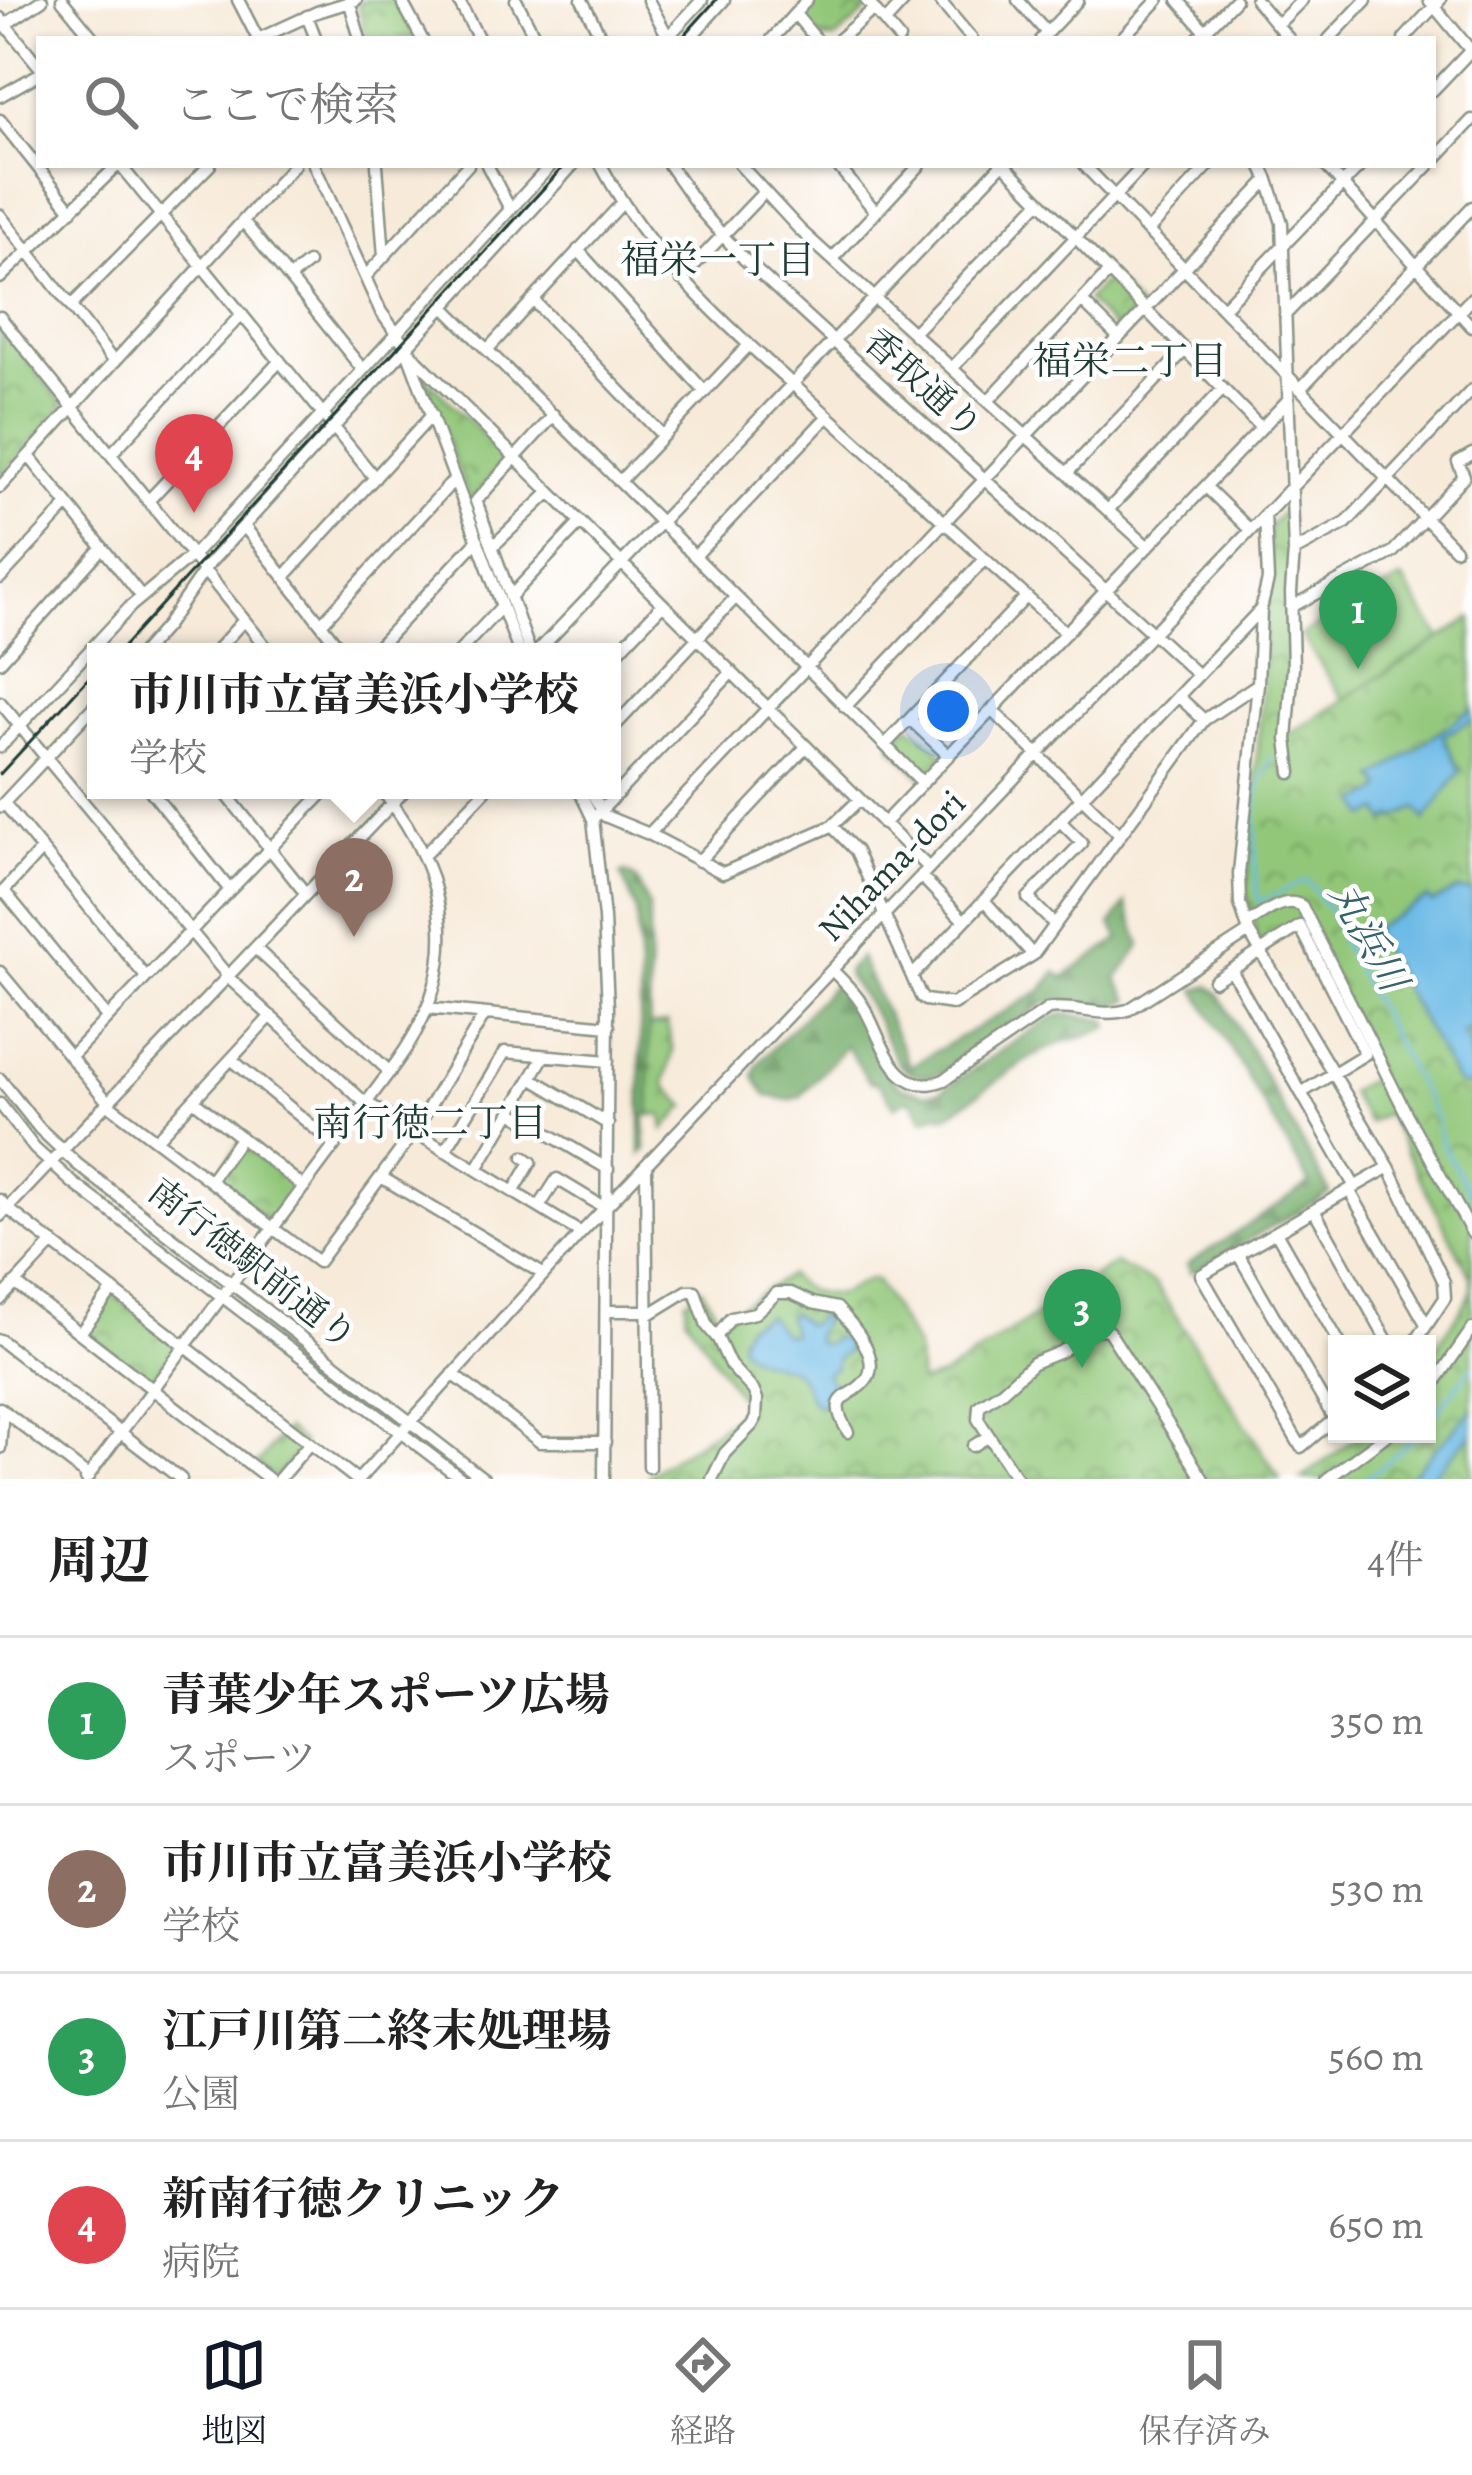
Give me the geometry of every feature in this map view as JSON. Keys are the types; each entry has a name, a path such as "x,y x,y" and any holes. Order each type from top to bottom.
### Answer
{"street":[{"path":"36,66 2,23 41,0"},
{"path":"62,0 92,36"},
{"path":"238,0 254,36"},
{"path":"401,0 420,36"},
{"path":"458,0 476,36"},
{"path":"516,0 534,36"},
{"path":"582,0 600,36"},
{"path":"649,0 666,36"},
{"path":"669,36 702,0"},
{"path":"692,36 724,0"},
{"path":"775,36 807,0"},
{"path":"885,22 905,0"},
{"path":"938,0 969,36"},
{"path":"1018,0 1044,36 1078,0"},
{"path":"1124,36 1158,0"},
{"path":"1178,0 1204,36"},
{"path":"1206,36 1235,0"},
{"path":"1256,0 1286,36"},
{"path":"1277,25 1302,0"},
{"path":"1332,36 1366,0"},
{"path":"260,36 352,1 359,36"},
{"path":"1407,36 1435,2 1472,50 1436,86"},
{"path":"842,36 870,4 897,36"},
{"path":"795,14 813,36"},
{"path":"308,16 315,36"},
{"path":"0,96 36,72"},
{"path":"0,120 36,165"},
{"path":"1436,158 1472,120"},
{"path":"38,168 72,210"},
{"path":"0,278 116,168"},
{"path":"122,168 375,478"},
{"path":"71,306 207,168"},
{"path":"0,487 291,168"},
{"path":"315,168 381,312 406,347 884,824 964,921"},
{"path":"379,168 384,256"},
{"path":"365,277 465,168"},
{"path":"490,168 510,209"},
{"path":"99,643 142,597 192,555 547,168"},
{"path":"151,643 204,570 570,168"},
{"path":"603,168 622,202 681,279 1066,633"},
{"name":"香取通り","path":"671,168 722,236 1198,675"},
{"path":"742,168 832,259 1148,547"},
{"path":"839,168 876,212"},
{"path":"832,259 917,168"},
{"path":"543,643 1000,168"},
{"path":"1006,168 1261,428"},
{"path":"1087,168 1455,549"},
{"path":"952,368 1141,168"},
{"path":"1148,231 1206,168"},
{"path":"1262,168 1282,223 1294,551 1287,739 1291,773"},
{"path":"1328,168 1472,327"},
{"path":"1223,308 1358,168"},
{"path":"1285,315 1426,168"},
{"path":"649,834 1268,180"},
{"path":"681,279 763,193"},
{"path":"913,333 1040,201"},
{"path":"488,349 622,202"},
{"path":"1300,388 1472,207"},
{"path":"0,215 114,362"},
{"path":"243,220 364,370"},
{"path":"578,250 705,392"},
{"path":"289,278 308,263"},
{"path":"988,401 1109,272"},
{"name":"Nihama-dori","path":"358,1479 581,1233 1472,298"},
{"path":"533,300 663,436"},
{"path":"1082,301 1119,338"},
{"path":"444,307 923,783"},
{"path":"111,454 242,314"},
{"path":"0,317 263,643"},
{"path":"620,481 749,345"},
{"path":"406,347 478,540 529,643"},
{"path":"1067,473 1185,350"},
{"path":"148,501 280,361"},
{"path":"1108,510 1223,389"},
{"path":"1294,551 1346,523 1472,390"},
{"path":"884,824 1288,400"},
{"path":"517,643 476,501 554,415"},
{"path":"284,577 432,416"},
{"path":"695,556 828,416"},
{"path":"1292,607 1393,552 1464,476 1459,462 1472,454"},
{"path":"28,456 142,597"},
{"path":"321,624 455,478"},
{"path":"1205,487 1250,530"},
{"path":"492,547 549,493"},
{"path":"0,578 68,505"},
{"path":"1265,514 1269,574 1261,609 1240,904 1260,951 1389,1166 1444,1282 1444,1298 1419,1335"},
{"path":"467,643 580,523"},
{"path":"244,526 336,643"},
{"path":"381,643 478,540"},
{"path":"0,662 103,548"},
{"path":"845,707 986,560"},
{"path":"621,719 736,597"},
{"path":"885,745 1026,597"},
{"path":"621,648 662,605"},
{"path":"912,976 1261,609"},
{"path":"223,643 244,620"},
{"path":"0,748 87,656"},
{"path":"621,790 731,673"},
{"path":"832,826 856,851 926,1000 953,1004 1034,955 1204,720 1258,684"},
{"path":"1178,696 1204,720"},
{"path":"0,702 228,976 271,1016 367,1103 581,1233"},
{"path":"992,710 1120,836"},
{"path":"87,719 2,805 146,977"},
{"path":"910,719 949,756"},
{"path":"699,861 806,748"},
{"path":"157,799 229,889"},
{"path":"230,799 306,894"},
{"path":"309,799 312,803"},
{"path":"70,1057 316,799"},
{"path":"2,1409 89,1478 413,1039 428,1008 439,966 441,929 437,894 424,855 389,799"},
{"path":"358,1479 2,1208 62,1151 396,799"},
{"path":"424,855 477,799"},
{"path":"585,799 597,816 649,834 726,873 790,852 832,826 859,800"},
{"path":"592,799 609,1026 604,1479"},
{"path":"597,816 613,799"},
{"path":"1055,925 1028,898 1082,842 1060,821"},
{"path":"43,850 2,893 107,1017"},
{"path":"984,900 1034,955"},
{"path":"832,970 861,1001 896,1069 924,1085 944,1080 1048,1009 1128,1010 1284,902 1297,902 1472,1233"},
{"path":"1214,981 1300,926 1365,1054 1301,1093"},
{"path":"255,948 390,1072"},
{"path":"1231,970 1426,1324"},
{"path":"0,972 108,1103 318,1262 414,1132 485,1014"},
{"path":"428,1008 609,1026"},
{"path":"156,1139 271,1016"},
{"path":"446,1150 505,1052 608,1061"},
{"path":"477,1169 544,1056"},
{"path":"231,1059 335,1145"},
{"path":"531,1078 608,1124"},
{"name":"南行徳駅前通り","path":"0,1079 62,1151 227,1290"},
{"path":"193,1100 304,1187"},
{"name":"南行徳駅前通り","path":"0,1104 50,1163 227,1290 405,1427 484,1479"},
{"path":"511,1112 608,1169"},
{"path":"210,1180 241,1137"},
{"path":"514,1191 531,1162 524,1157"},
{"path":"646,1166 650,1467"},
{"path":"1328,1425 1301,1447 1202,1275 1389,1166"},
{"path":"381,1177 543,1274"},
{"path":"539,1207 557,1179 607,1206"},
{"path":"1314,1210 1384,1335"},
{"path":"1276,1232 1335,1335"},
{"path":"0,1300 53,1244"},
{"path":"1238,1254 1328,1405"},
{"path":"15,1283 268,1479"},
{"path":"80,1333 113,1291"},
{"path":"606,1311 648,1313 695,1291 706,1326 730,1365 753,1390 757,1408 752,1425 724,1453 711,1479 698,1478"},
{"path":"716,1337 731,1318 754,1313 777,1293 836,1308 870,1359 864,1383 840,1402 839,1414 848,1432"},
{"path":"1017,1479 978,1419 979,1406 1033,1363 1094,1330 1106,1329 1198,1478"},
{"path":"1436,1381 1472,1329"},
{"path":"0,1340 181,1479"},
{"path":"453,1374 540,1442 605,1442"},
{"path":"0,1448 2,1409"},
{"name":"南行徳駅前通り","path":"405,1427 462,1479"},
{"path":"973,1446 988,1436"},
{"path":"279,1479 310,1443"},
{"path":"1327,1479 1376,1443"}],"green space":[{"path":"396,0 415,36 365,36 358,2"},
{"path":"812,0 860,0 866,7 838,36 819,36 802,11"},
{"path":"1107,279 1138,307 1119,330 1088,302"},
{"path":"0,327 64,405 0,478"},
{"path":"421,375 506,458 471,502"},
{"path":"1286,508 1291,565 1282,739 1472,618 1472,1479 1301,1479 1349,1443 1436,1443 1436,1347 1471,1292 1471,1277 1386,1113 1368,1123 1349,1092 1378,1074 1302,924 1263,946 1249,912 1246,889 1263,682 1269,526"},
{"path":"1402,579 1441,638 1344,700 1301,635"},
{"path":"909,725 942,753 925,775 892,747"},
{"path":"621,874 636,879 649,907 650,1115 645,1115 646,1149 641,1154 640,971 636,910"},
{"path":"1126,903 1141,945 1117,979 1130,1000 1110,1005 1045,1003 940,1074 915,1075 898,1064 870,1007 848,977 847,971 860,957 910,1066 1042,990 1056,972 1063,977 1120,939 1111,925"},
{"path":"833,985 840,986 856,1004 893,1080 924,1094 940,1091 1050,1018 1063,1014 1104,1019 1109,1027 1034,1055 947,1116 924,1119 912,1101 895,1107 879,1084 869,1081 846,1046 800,1097 767,1096 754,1077 757,1065"},
{"path":"1209,986 1219,994 1330,1193 1191,1273 1187,1265 1310,1184 1196,990"},
{"path":"667,1023 673,1051 665,1082 686,1106 664,1130 663,1115 650,1115 649,1026"},
{"path":"240,1143 295,1184 272,1219 215,1180"},
{"path":"1115,1263 1156,1285 1280,1479 649,1479 649,1474 747,1409 686,1316 691,1282 702,1289 720,1318 789,1275 807,1290 823,1295 875,1279 917,1348 920,1383 943,1376"},
{"path":"111,1296 176,1344 152,1380 86,1332"},
{"path":"286,1429 303,1446 273,1476 257,1464"}],"water":[{"path":"1472,709 1472,720 1443,736 1460,771 1425,820 1417,808 1386,822 1380,811 1367,817 1359,802 1381,791 1382,784 1375,778"},
{"path":"1456,890 1472,891 1472,1037 1467,1030 1462,1034 1469,1045 1472,1086 1458,1084 1371,930 1428,898 1432,903"},
{"path":"792,1313 806,1325 818,1314 823,1316 815,1335 817,1343 837,1337 846,1341 848,1351 825,1374 836,1388 829,1405 814,1404 795,1371 742,1349 746,1326 767,1315 783,1334 791,1335 787,1317"},
{"path":"1472,1410 1472,1434 1429,1479 1407,1479"}],"waterway":[{"name":"丸浜川","path":"1271,757 1257,807 1259,902 1307,880 1333,916 1341,941 1436,1117 1441,1142 1472,1197"},
{"name":"丸浜川","path":"1436,1413 1472,1367"},
{"name":"丸浜川","path":"1363,1479 1408,1443"}],"railway":[{"path":"684,36 716,0"},
{"path":"126,643 562,168"},
{"path":"0,774 87,680"}],"place":[{"name":"新南行徳クリニック","path":"194,513"},
{"name":"青葉少年スポーツ広場","path":"1358,669"},
{"name":"市川市立富美浜小学校","path":"354,937"},
{"name":"江戸川第二終末処理場","path":"1082,1368"}],"district":[{"name":"福栄一丁目","path":"718,259"},
{"name":"福栄二丁目","path":"1130,360"},
{"name":"南行徳二丁目","path":"430,1122"}]}
